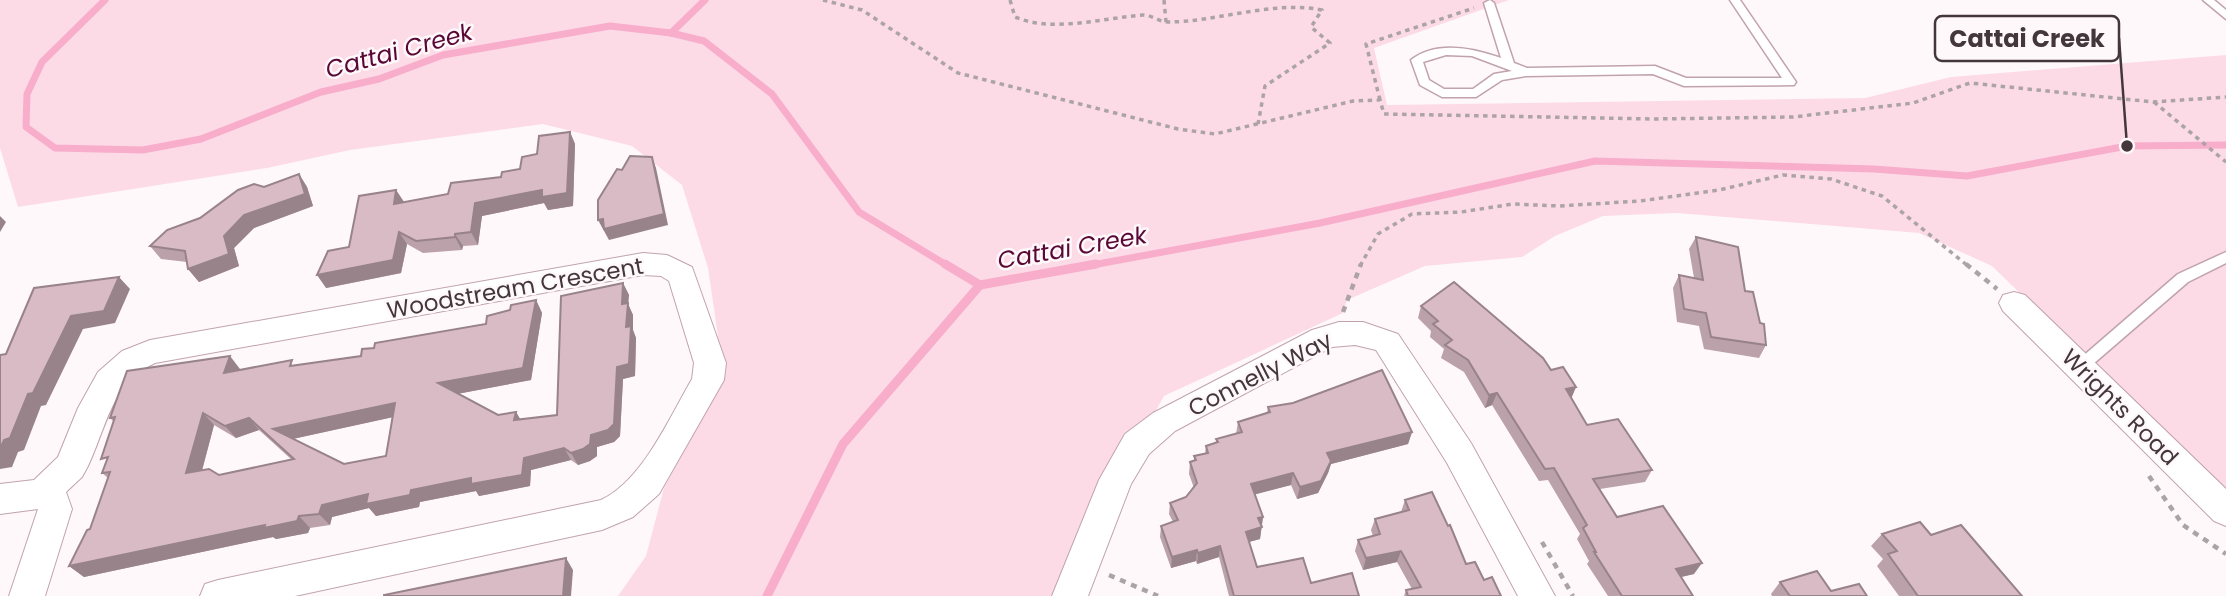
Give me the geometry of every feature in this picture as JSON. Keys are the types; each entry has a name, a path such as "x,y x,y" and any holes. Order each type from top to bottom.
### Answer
{"street":[{"name":"Woodstream Crescent","path":"43,493 70,467 105,383 117,369 141,355 643,264 667,266 682,275 710,363 708,380 647,484 631,502 602,515 218,596"},
{"name":"Wrights Road","path":"2014,303 2226,511"},
{"name":"Connelly Way","path":"1075,588 1116,480 1138,444 1164,422 1323,338 1336,334 1365,334 1387,342 1459,453 1537,596"},
{"path":"0,499 43,493 55,503 27,596"}],"lane":[{"path":"1526,72 1473,51 1435,51 1417,60 1424,82 1442,93 1476,93 1499,77 1526,72 1655,71 1684,82 1790,82 1735,0"},
{"path":"2208,0 2226,16"},
{"path":"1489,3 1509,65"},
{"path":"2080,367 2183,278 2226,257"}],"path":[{"path":"823,0 862,10 958,73 1178,129 1215,134 1353,101 1380,100"},
{"path":"1010,0 1015,17 1027,22 1050,24 1147,15 1166,22 1251,9 1308,5 1322,10 1311,27 1330,43 1265,86 1258,124"},
{"path":"1164,0 1166,22"},
{"path":"1489,3 1366,44 1384,114 1653,119 1793,117 1913,103 1970,83 2153,102 2226,97"},
{"path":"2153,102 2226,162"},
{"path":"1336,334 1356,272 1378,234 1412,214 1461,212 1513,204 1559,206 1640,201 1719,190 1783,174 1831,179 1882,196 2014,303"},
{"path":"1075,588 1122,579 1158,596"}],"shaded area":[{"path":"0,0 1509,0 1374,48 1387,105 1865,98 1951,77 2226,55 2226,493 1992,266 1919,233 1677,213 1603,216 1555,236 1522,257 1425,266 1347,300 1343,313 1164,396 1052,596 618,596 646,556 664,488 724,378 708,268 682,185 632,146 543,124 350,150 267,168 18,207 0,148"}],"building":[{"path":"570,132 567,193 542,197 542,190 475,203 471,232 455,234 455,237 416,241 399,232 393,260 317,275 328,251 349,247 359,196 396,190 394,204 448,194 451,183 501,177 502,172 520,169 522,157 537,154 539,136"},
{"path":"630,156 652,157 664,214 604,229 603,219 598,220 598,200 617,169 622,170"},
{"path":"299,174 305,194 244,215 224,236 229,254 188,269 185,251 150,246 167,230 200,218 238,190 254,184 264,187"},
{"path":"1696,237 1738,247 1745,291 1753,292 1760,323 1764,324 1766,345 1711,337 1706,313 1684,309 1679,275 1703,280"},
{"path":"119,277 104,311 71,316 33,393 28,394 10,438 4,440 0,449 0,355 6,354 34,288"},
{"path":"1454,282 1543,358 1551,370 1563,367 1576,387 1566,389 1587,425 1618,419 1652,470 1593,479 1617,517 1663,506 1702,563 1676,569 1693,596 1622,596 1594,552 1583,528 1587,525 1554,468 1545,469 1497,393 1489,395 1468,360 1445,345 1452,340 1433,324 1438,321 1421,306"},
{"path":"623,283 622,304 628,303 626,327 631,326 629,364 617,367 614,424 608,430 591,435 590,444 583,449 571,453 564,448 524,458 522,475 471,484 471,478 411,490 410,495 366,504 368,494 322,505 319,514 299,516 297,521 264,528 265,525 69,566 87,530 90,529 110,472 102,473 108,457 101,459 115,417 110,418 127,371 230,356 224,373 292,360 290,366 361,356 362,349 374,348 375,343 486,324 487,316 510,310 511,305 536,300 523,368 438,383 498,415 516,412 514,420 557,415 561,296","holes":["395,403 386,456 344,464 273,429","203,413 225,426 249,418 294,459 219,475 209,469 186,473"]},
{"path":"1382,370 1412,432 1327,453 1331,461 1321,481 1300,487 1293,473 1251,484 1263,517 1258,518 1262,527 1246,532 1257,567 1303,558 1311,583 1352,573 1359,596 1234,596 1220,546 1172,557 1161,526 1178,520 1170,503 1186,497 1197,483 1190,462 1196,460 1194,456 1208,453 1206,446 1218,442 1216,439 1242,432 1238,422 1270,412 1268,407 1293,403"},
{"path":"1432,492 1448,526 1450,525 1466,564 1475,562 1484,580 1492,577 1501,596 1408,596 1406,590 1421,587 1401,551 1366,558 1358,540 1380,534 1375,519 1409,510 1405,500"},
{"path":"1920,522 1931,535 1961,525 2022,596 1918,596 1888,554 1897,551 1882,534"},
{"path":"566,558 563,596 384,596 384,595"},
{"path":"1817,571 1831,591 1859,584 1867,596 1790,596 1780,582"}],"waterway":[{"name":"Cattai Creek","path":"105,0 42,62 27,94 26,127 55,148 143,150 201,139 321,92 379,79 443,55 610,26 671,33"},
{"path":"671,33 705,0"},
{"name":"Cattai Creek","path":"671,33 704,41 772,94 859,212 948,266"},
{"name":"Cattai Creek","path":"1087,266 1320,223 1595,161 1874,169 1967,176 2127,146 2226,145"},
{"name":"Cattai Creek","path":"945,264 980,285"},
{"name":"Cattai Creek","path":"980,285 1096,264"},
{"path":"767,596 843,444 980,285"}],"place":[{"name":"Cattai Creek","path":"2127,146"}]}
